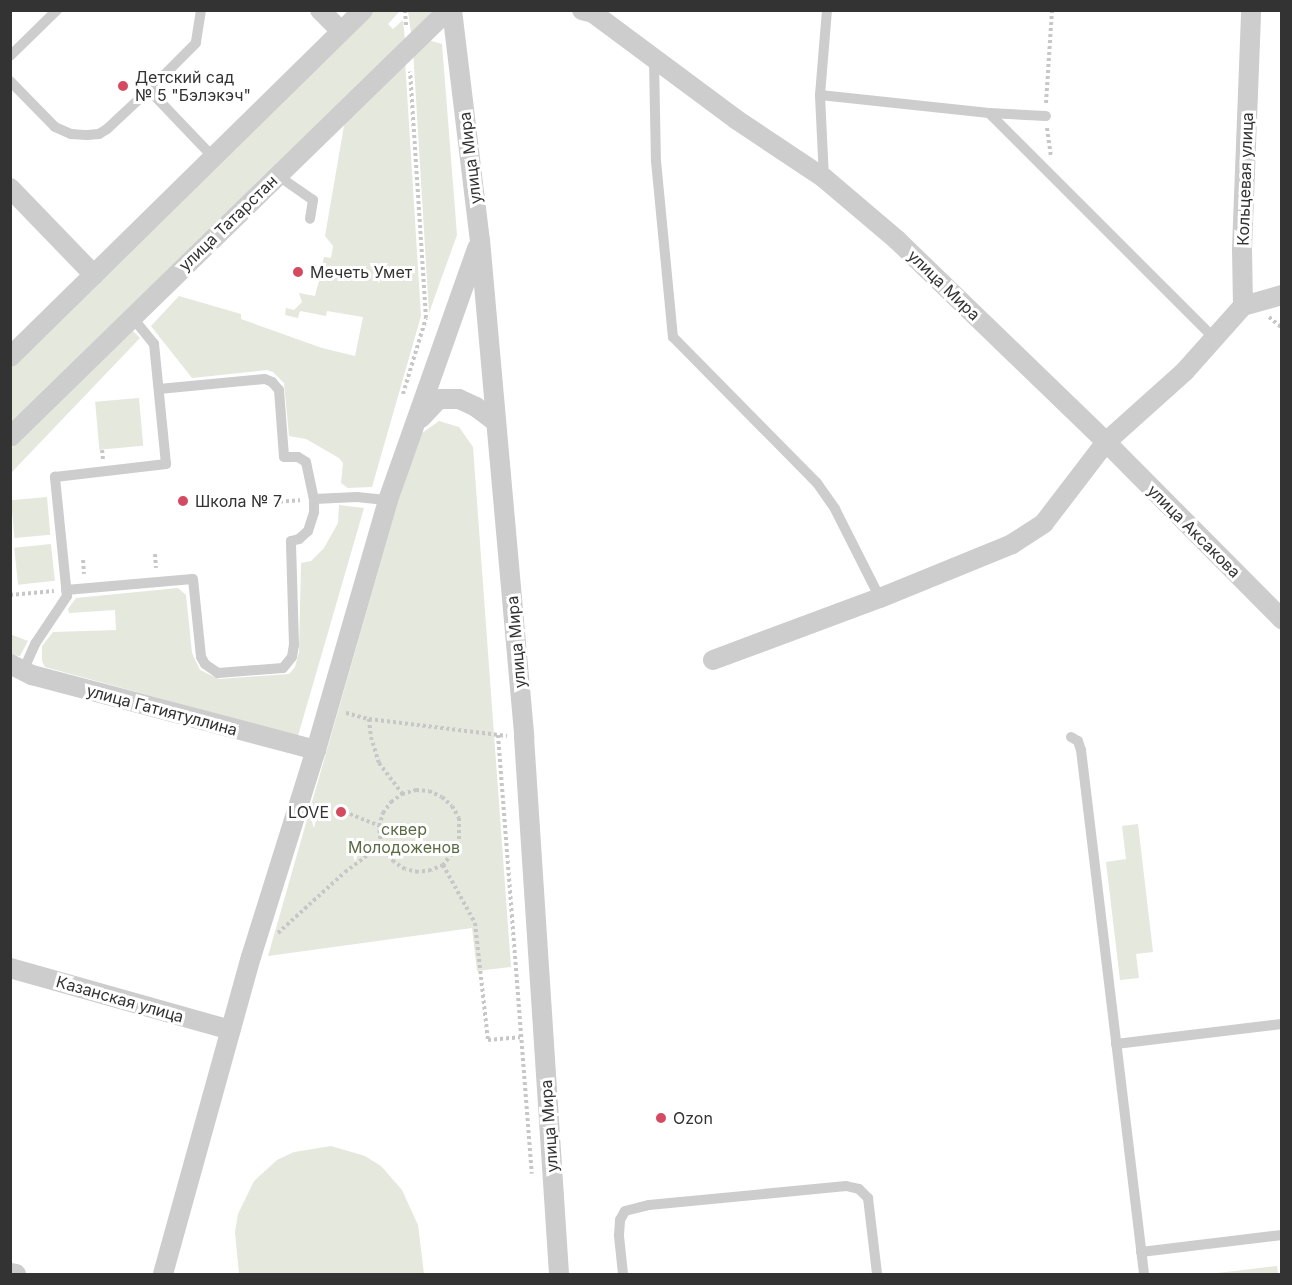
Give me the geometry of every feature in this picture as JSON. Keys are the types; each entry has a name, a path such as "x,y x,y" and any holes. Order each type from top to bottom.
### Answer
{"street":[{"path":"320,10 341,31"},
{"path":"10,357 363,10"},
{"name":"улица Татарстан","path":"10,437 408,46 450,10"},
{"name":"улица Мира","path":"450,10 480,240 524,737 559,1275"},
{"name":"улица Мира","path":"582,10 592,13 737,120 824,178 897,240 1106,442"},
{"name":"Кольцевая улица","path":"1243,306 1242,249 1251,10"},
{"path":"10,188 94,275"},
{"path":"163,1275 230,1030 316,750 388,500 480,240"},
{"path":"713,660 975,561 1030,534 1044,523 1106,442 1185,371 1243,306 1281,295"},
{"path":"1262,300 1281,312"},
{"path":"415,424 439,399 459,399 476,407 496,422"},
{"name":"улица Аксакова","path":"1106,442 1281,619"},
{"name":"улица Гатиятуллина","path":"17,667 316,750"},
{"name":"Казанская улица","path":"10,968 230,1030"},
{"path":"10,1273 16,1275"}],"lane":[{"path":"10,56 57,10"},
{"path":"10,81 55,127 71,134 99,134 149,90 196,43 201,10"},
{"path":"824,178 820,95 827,10"},
{"path":"654,60 656,161 673,336 817,483 835,509 880,598"},
{"path":"149,90 214,158"},
{"path":"820,95 989,113 1046,116"},
{"path":"989,113 1054,175 1214,338"},
{"path":"277,175 313,200 309,219"},
{"path":"17,667 67,596 55,477 166,464 154,344 132,317"},
{"path":"66,590 193,579 201,657 205,664 218,673 283,668 292,657 294,645 291,541 299,539 308,531 314,512 314,499 306,462 298,457 284,457 279,390 272,382 265,379 159,389"},
{"path":"314,499 357,497 388,500"},
{"path":"1071,736 1078,741 1082,750 1144,1275"},
{"path":"1116,1044 1281,1024"},
{"path":"623,1275 619,1235 620,1220 625,1211 649,1205 846,1186 859,1189 868,1198 877,1275"},
{"path":"1141,1252 1281,1235"}],"path":[{"path":"402,397 426,318 405,10"},
{"path":"1052,10 1046,116 1054,175"},
{"path":"274,502 314,499"},
{"path":"10,595 66,590"},
{"path":"327,708 369,718 524,737"},
{"path":"369,718 371,737 379,763 402,794"},
{"path":"498,735 532,1177"},
{"path":"416,790 429,791 442,797 452,806 459,818 460,837 453,855 443,865 418,872 405,869 394,862 381,845 379,826 391,802 402,794 416,790"},
{"path":"350,814 379,826"},
{"path":"273,937 345,872 381,845"},
{"path":"443,865 474,923 488,1040 520,1037"}],"green space":[{"path":"370,11 400,11 388,24 393,29 403,20 405,40 11,429 11,368"},
{"path":"408,11 433,11 411,33"},
{"path":"428,40 442,44 457,235 429,313 413,50"},
{"path":"405,60 421,316 372,487 348,488 341,483 343,463 339,458 306,439 289,436 284,383 273,372 267,370 192,378 151,326 179,296 241,314 241,319 322,348 355,356 363,317 327,311 326,316 300,311 298,318 285,315 286,308 294,310 302,302 299,293 315,296 324,257 331,258 333,246 325,236 346,114"},
{"path":"133,331 140,338 11,473 11,449"},
{"path":"139,398 143,446 99,450 95,402"},
{"name":"сквер Молодоженов","path":"439,421 459,427 473,447 511,967 477,971 472,928 268,956 413,449 422,433"},
{"path":"47,497 50,535 14,538 11,500"},
{"path":"339,505 364,508 298,736 45,667 42,661 42,646 53,632 116,630 115,610 69,613 68,609 76,598 178,588 186,595 192,653 200,670 219,679 289,674 295,667 299,652 301,563 311,561 324,548 338,523"},
{"path":"51,544 55,581 18,585 14,548"},
{"path":"10,634 28,641 20,656 11,655"},
{"path":"1138,824 1153,952 1136,954 1139,978 1120,980 1106,862 1126,859 1122,826"},
{"path":"331,1146 365,1156 381,1166 402,1190 418,1225 424,1274 239,1274 235,1232 238,1214 254,1181 277,1160 294,1152"},
{"path":"1277,1266 1278,1274 1209,1274"}],"place":[{"name":"Детский сад № 5 \"Бэлэкэч\"","path":"123,86"},
{"name":"Мечеть Умет","path":"298,272"},
{"name":"Школа № 7","path":"183,501"},
{"name":"LOVE","path":"341,812"},
{"name":"Ozon","path":"661,1118"}]}
